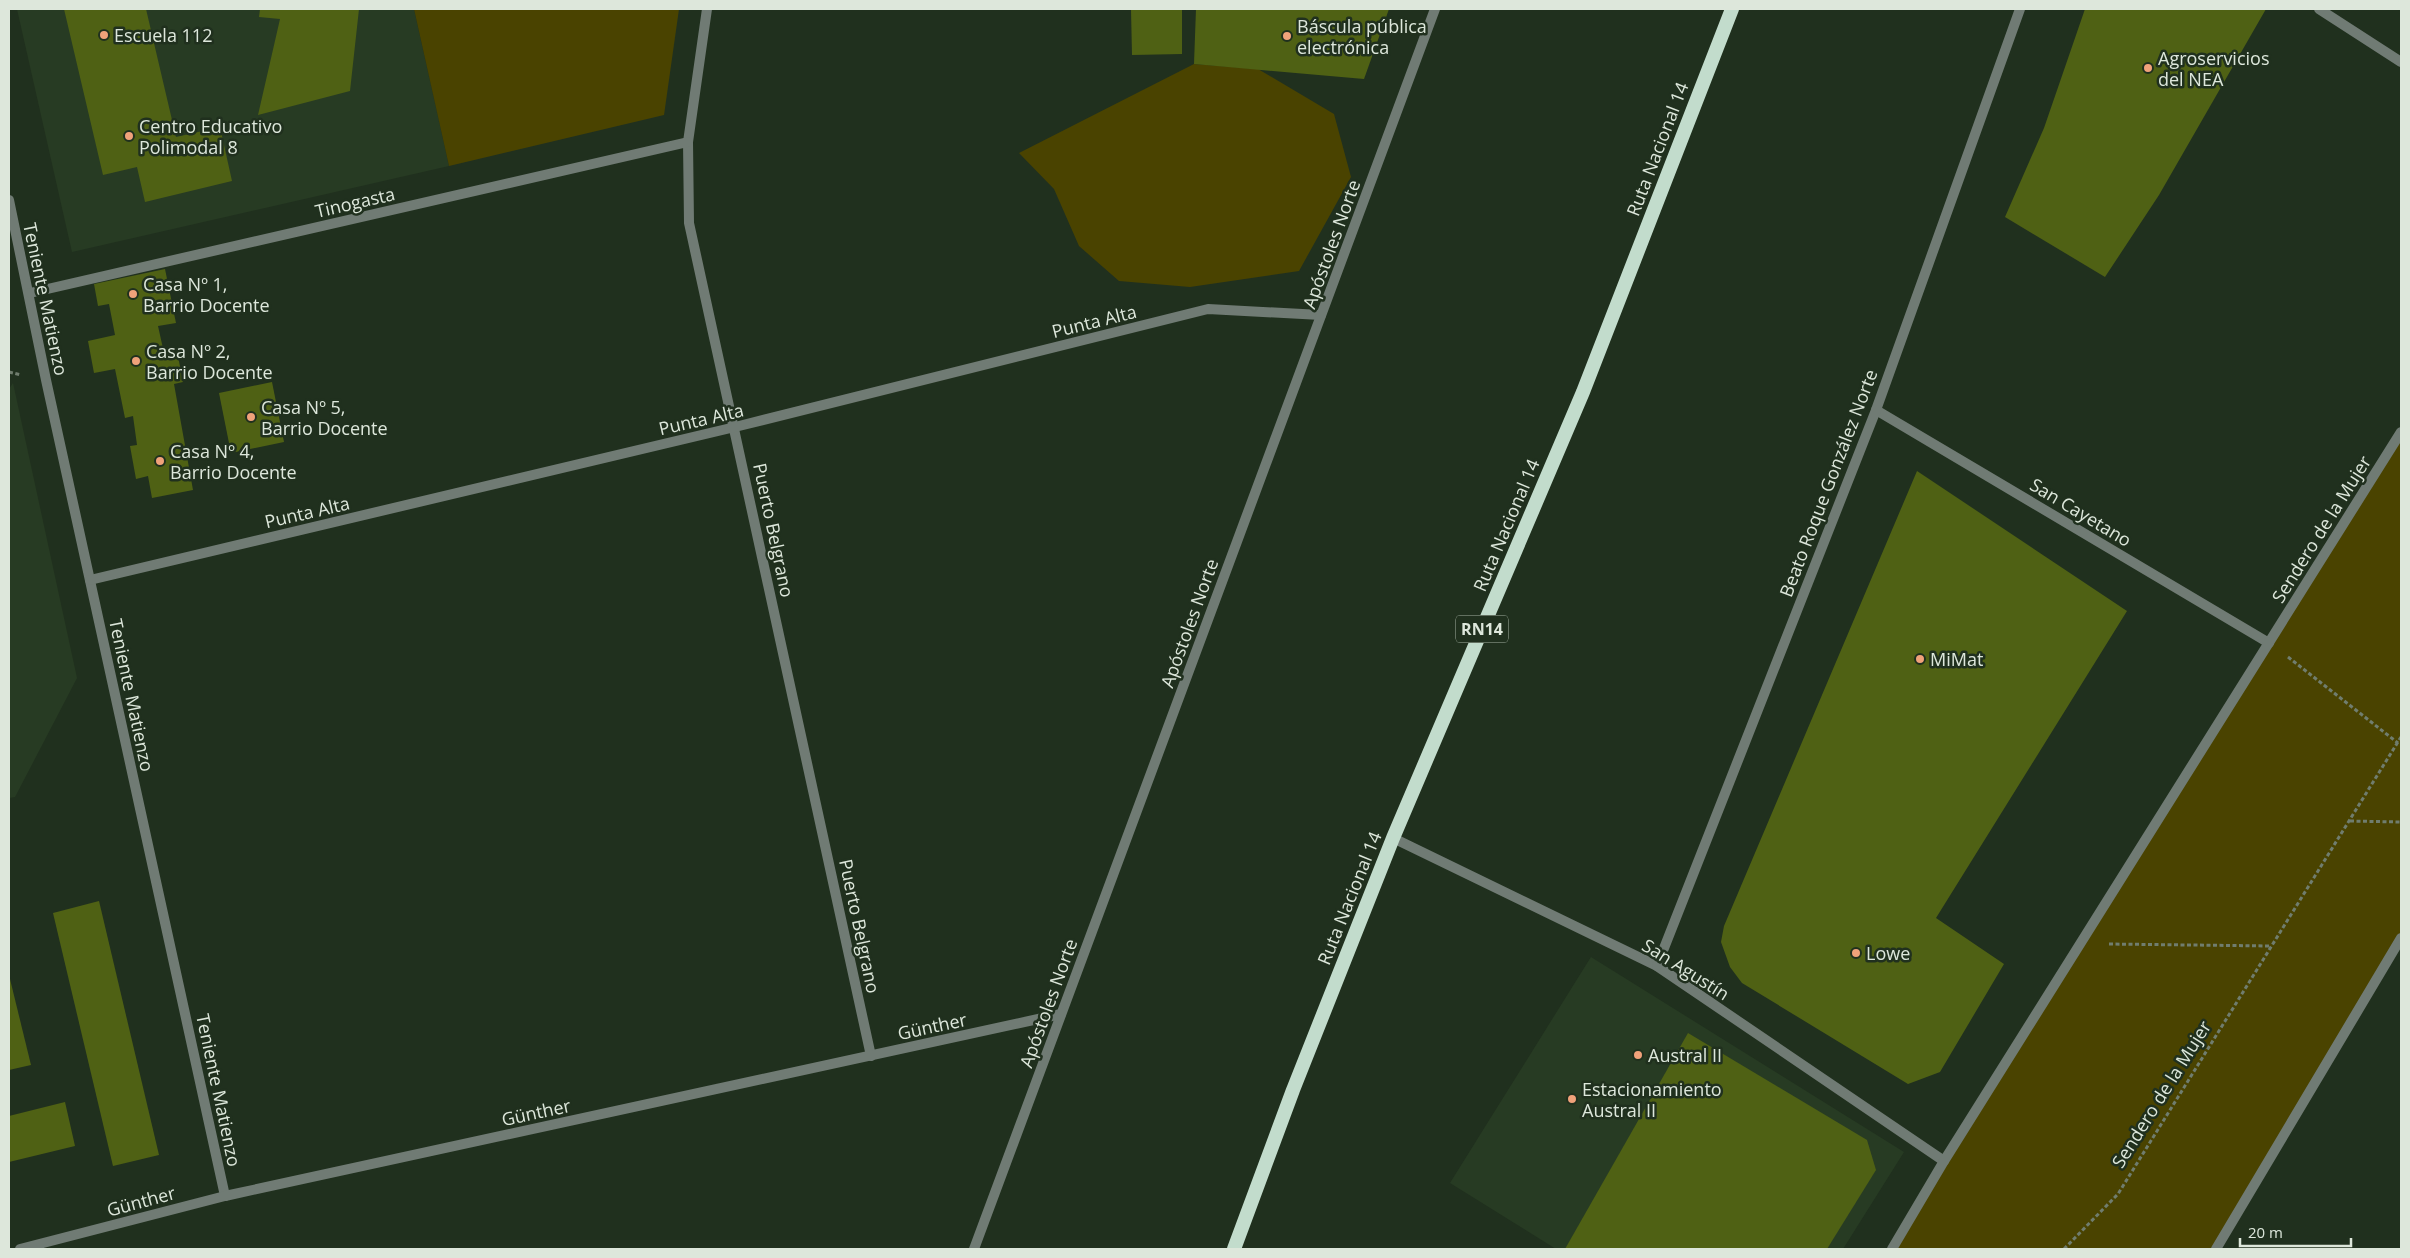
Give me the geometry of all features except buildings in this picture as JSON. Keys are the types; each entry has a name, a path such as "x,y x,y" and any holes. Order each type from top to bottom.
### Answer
{"highway":[{"name":"Ruta Nacional 14","path":"1234,1249 1293,1090 1393,838 1583,392 1732,9"}],"street":[{"name":"Puerto Belgrano","path":"707,9 688,142 690,223 872,1056"},
{"name":"Apóstoles Norte","path":"974,1249 1435,9"},
{"name":"Beato Roque González Norte","path":"1657,966 1876,410 2020,9"},
{"path":"2319,9 2401,62"},
{"name":"Tinogasta","path":"30,293 688,142"},
{"name":"Teniente Matienzo","path":"9,200 30,293 46,380 225,1196"},
{"name":"Punta Alta","path":"90,580 735,427 1208,309 1321,315"},
{"name":"San Cayetano","path":"1876,410 2269,643"},
{"name":"Sendero de la Mujer","path":"1892,1249 1944,1160 2401,432"},
{"name":"San Agustín","path":"1393,838 1657,966 1944,1160"},
{"path":"2216,1249 2401,938"},
{"name":"Günther","path":"20,1249 225,1196 1061,1014"}],"path":[{"path":"2269,643 2398,743"},
{"name":"Sendero de la Mujer","path":"2064,1249 2118,1194 2401,737"},
{"path":"2349,821 2401,822"},
{"path":"2080,943 2271,946"}],"shaded area":[{"path":"17,9 414,9 449,166 72,252"},
{"path":"414,9 679,9 664,115 449,166"},
{"path":"1194,64 1258,69 1334,114 1351,177 1299,271 1190,287 1119,281 1079,246 1054,189 1019,153"},
{"path":"13,383 77,678 15,797 9,798 9,389"},
{"path":"2401,432 2401,938 2216,1249 1892,1249"},
{"name":"Austral II","path":"1591,957 1904,1152 1843,1249 1556,1249 1450,1183"}],"place":[{"name":"Escuela 112","path":"104,35"},
{"name":"Báscula pública electrónica","path":"1287,36"},
{"name":"Agroservicios del NEA","path":"2148,68"},
{"name":"Centro Educativo Polimodal 8","path":"129,136"},
{"name":"Casa Nº 1, Barrio Docente","path":"133,294"},
{"name":"Casa Nº 2, Barrio Docente","path":"136,361"},
{"name":"Casa Nº 5, Barrio Docente","path":"251,417"},
{"name":"Casa Nº 4, Barrio Docente","path":"160,461"},
{"name":"MiMat","path":"1920,659"},
{"name":"Lowe","path":"1856,953"},
{"name":"Austral II","path":"1638,1055"},
{"name":"Estacionamiento Austral II","path":"1572,1099"}]}
